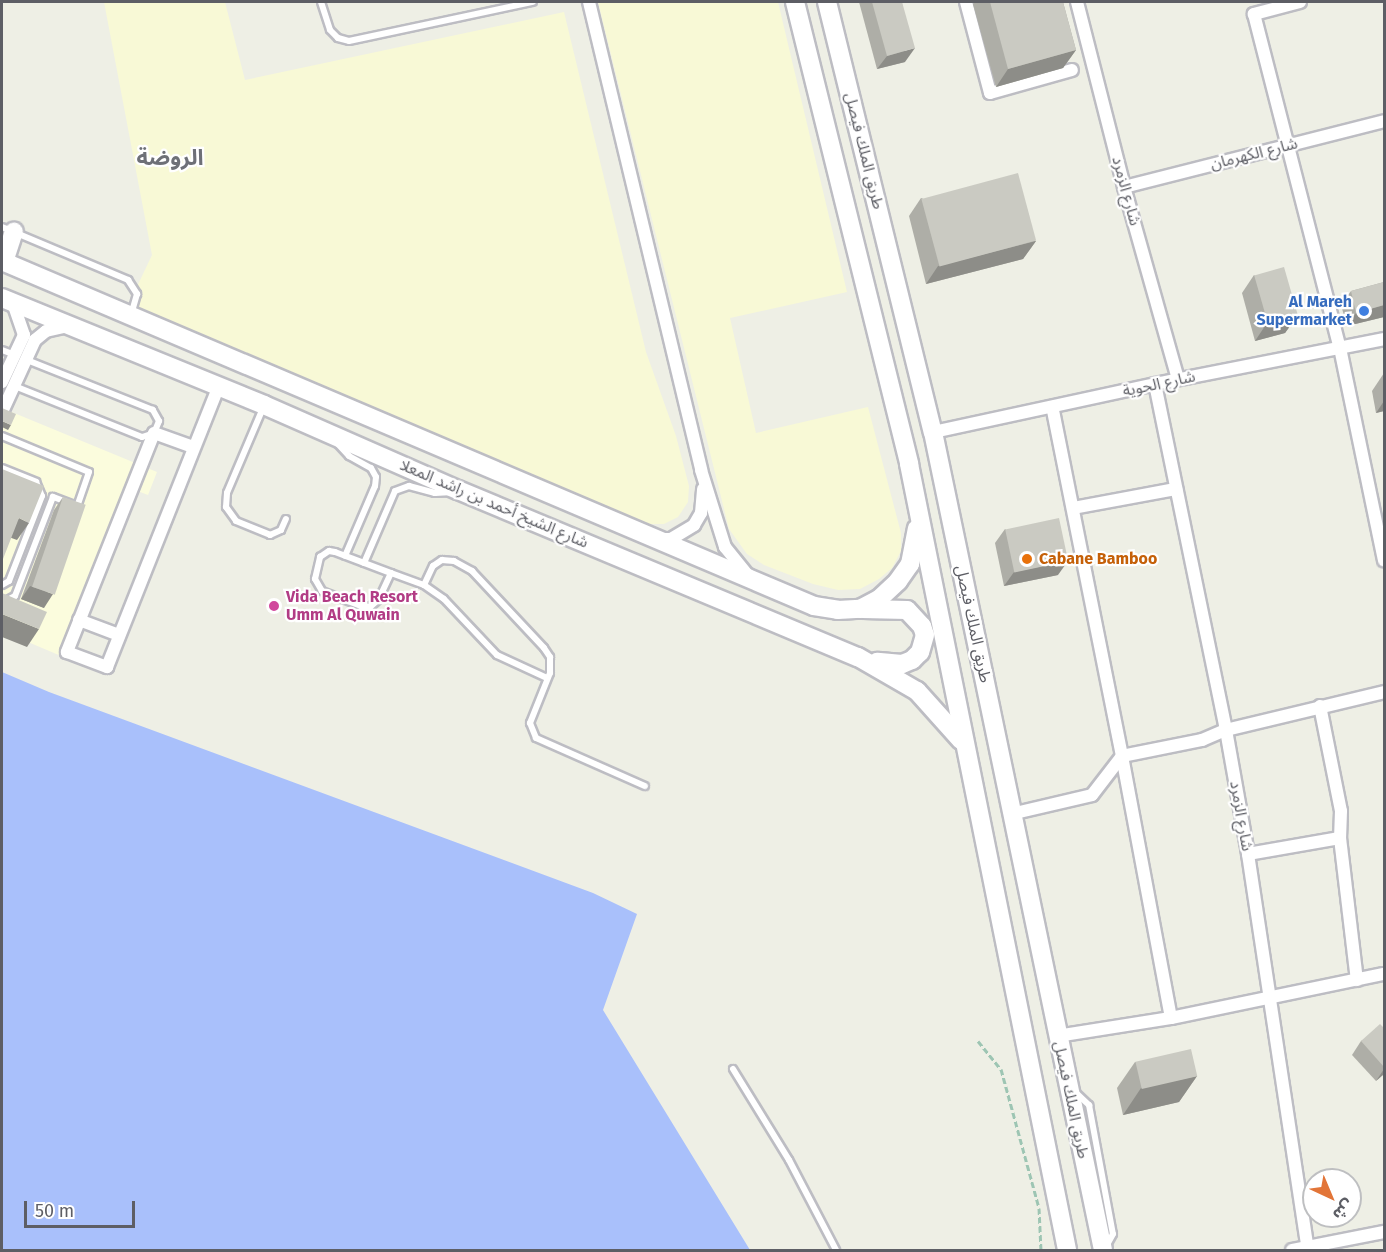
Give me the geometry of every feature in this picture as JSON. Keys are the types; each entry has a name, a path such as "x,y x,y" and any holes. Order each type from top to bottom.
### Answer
{"main road":[{"name":"طريق الملك فيصل","path":"795,2 901,428 1067,1251"},
{"name":"طريق الملك فيصل","path":"827,2 933,432 1103,1251"},
{"path":"3,261 8,229"},
{"name":"شارع الشيخ أحمد بن راشد المعلا","path":"3,261 814,606 837,610 907,610 922,626 925,634 920,652 912,660 902,664 886,665 858,657 458,490 330,432 7,300"},
{"path":"860,609 879,599 898,581 910,564 919,516"},
{"name":"شارع الشيخ أحمد بن راشد المعلا","path":"858,657 917,691 964,744"}],"street":[{"path":"589,2 701,470 725,547 754,582"},
{"path":"966,2 990,93 1070,64 1093,64"},
{"name":"شارع الزمرد","path":"1077,2 1124,187 1178,379"},
{"path":"1300,2 1254,14 1340,348 1384,561"},
{"name":"شارع الكهرمان","path":"1124,187 1384,121"},
{"path":"7,300 24,335 20,357"},
{"path":"2,412 5,382 20,357 46,331 68,326"},
{"name":"شارع الحوية","path":"933,432 1178,379 1384,339"},
{"name":"شارع الزمرد","path":"1155,384 1226,730 1248,854 1307,1249"},
{"path":"193,447 154,433 67,652 107,667 219,386"},
{"path":"1052,407 1122,756 1171,1018"},
{"path":"653,539 671,539 694,525 701,513 703,500 701,470"},
{"path":"1073,508 1176,489"},
{"path":"79,620 119,635"},
{"path":"1011,814 1092,795 1122,756 1202,740 1226,730 1384,692"},
{"path":"1320,706 1341,812 1341,838 1357,980"},
{"path":"1248,854 1341,838"},
{"path":"1057,1036 1171,1018 1384,974"},
{"path":"1292,1251 1384,1234"}],"lane":[{"path":"321,2 330,30 338,38 349,41 533,2"},
{"path":"8,229 128,280 137,294 131,316"},
{"path":"2,350 153,410 159,421 154,433 142,437 5,382"},
{"path":"264,405 227,493 226,507 237,521 270,535 281,530 286,519"},
{"path":"330,432 343,451 371,468 376,477 375,486 345,556"},
{"path":"2,435 90,472 77,506 53,497 15,596 2,603"},
{"path":"2,468 36,482 42,496 9,581 2,585"},
{"path":"364,563 393,495 399,488 408,486 443,494 458,490"},
{"path":"390,573 379,598 370,607 361,606 322,591 315,579 320,557 329,551 424,585 444,599 497,655 547,678"},
{"path":"424,585 429,570 442,560 454,561 466,567 544,648 551,663 530,723 536,738 645,786"},
{"path":"733,1069 789,1160 836,1251"}],"path":[{"path":"978,1041 1001,1069 1039,1208 1041,1251"}],"shaded area":[{"path":"2,408 157,472 148,495 127,487 61,656 2,631"}],"sand":[{"path":"104,2 225,2 245,80 564,12 646,352 676,436 689,486 688,502 678,517 664,524 644,524 139,312 133,295 152,255"},
{"path":"598,2 778,2 847,292 730,318 756,433 868,407 901,533 901,551 892,568 879,579 860,589 838,590 813,584 764,565 747,554 729,529"}],"water":[{"path":"2,672 49,692 593,893 637,914 603,1010 750,1250 2,1250"}],"building":[{"path":"872,2 902,2 915,48 887,56"},
{"path":"990,2 1063,2 1076,50 1008,69"},
{"path":"1018,173 1036,241 940,266 921,199"},
{"path":"1284,267 1298,315 1268,324 1254,276"},
{"path":"1384,282 1384,305 1356,313 1351,291"},
{"path":"2,408 16,414 11,425 2,421"},
{"path":"2,469 44,486 29,523 19,518 3,559 2,558"},
{"path":"63,497 86,505 55,595 32,587"},
{"path":"1059,518 1068,561 1014,572 1005,529"},
{"path":"2,593 47,612 39,629 2,614"},
{"path":"1380,1024 1384,1028 1384,1067 1361,1041"},
{"path":"1191,1049 1197,1076 1142,1089 1135,1062"}],"place":[{"name":"Al Mareh Supermarket","path":"1364,311"},
{"name":"Cabane Bamboo","path":"1027,559"},
{"name":"Vida Beach Resort Umm Al Quwain","path":"274,606"}],"district":[{"name":"الروضة","path":"170,158"}]}
